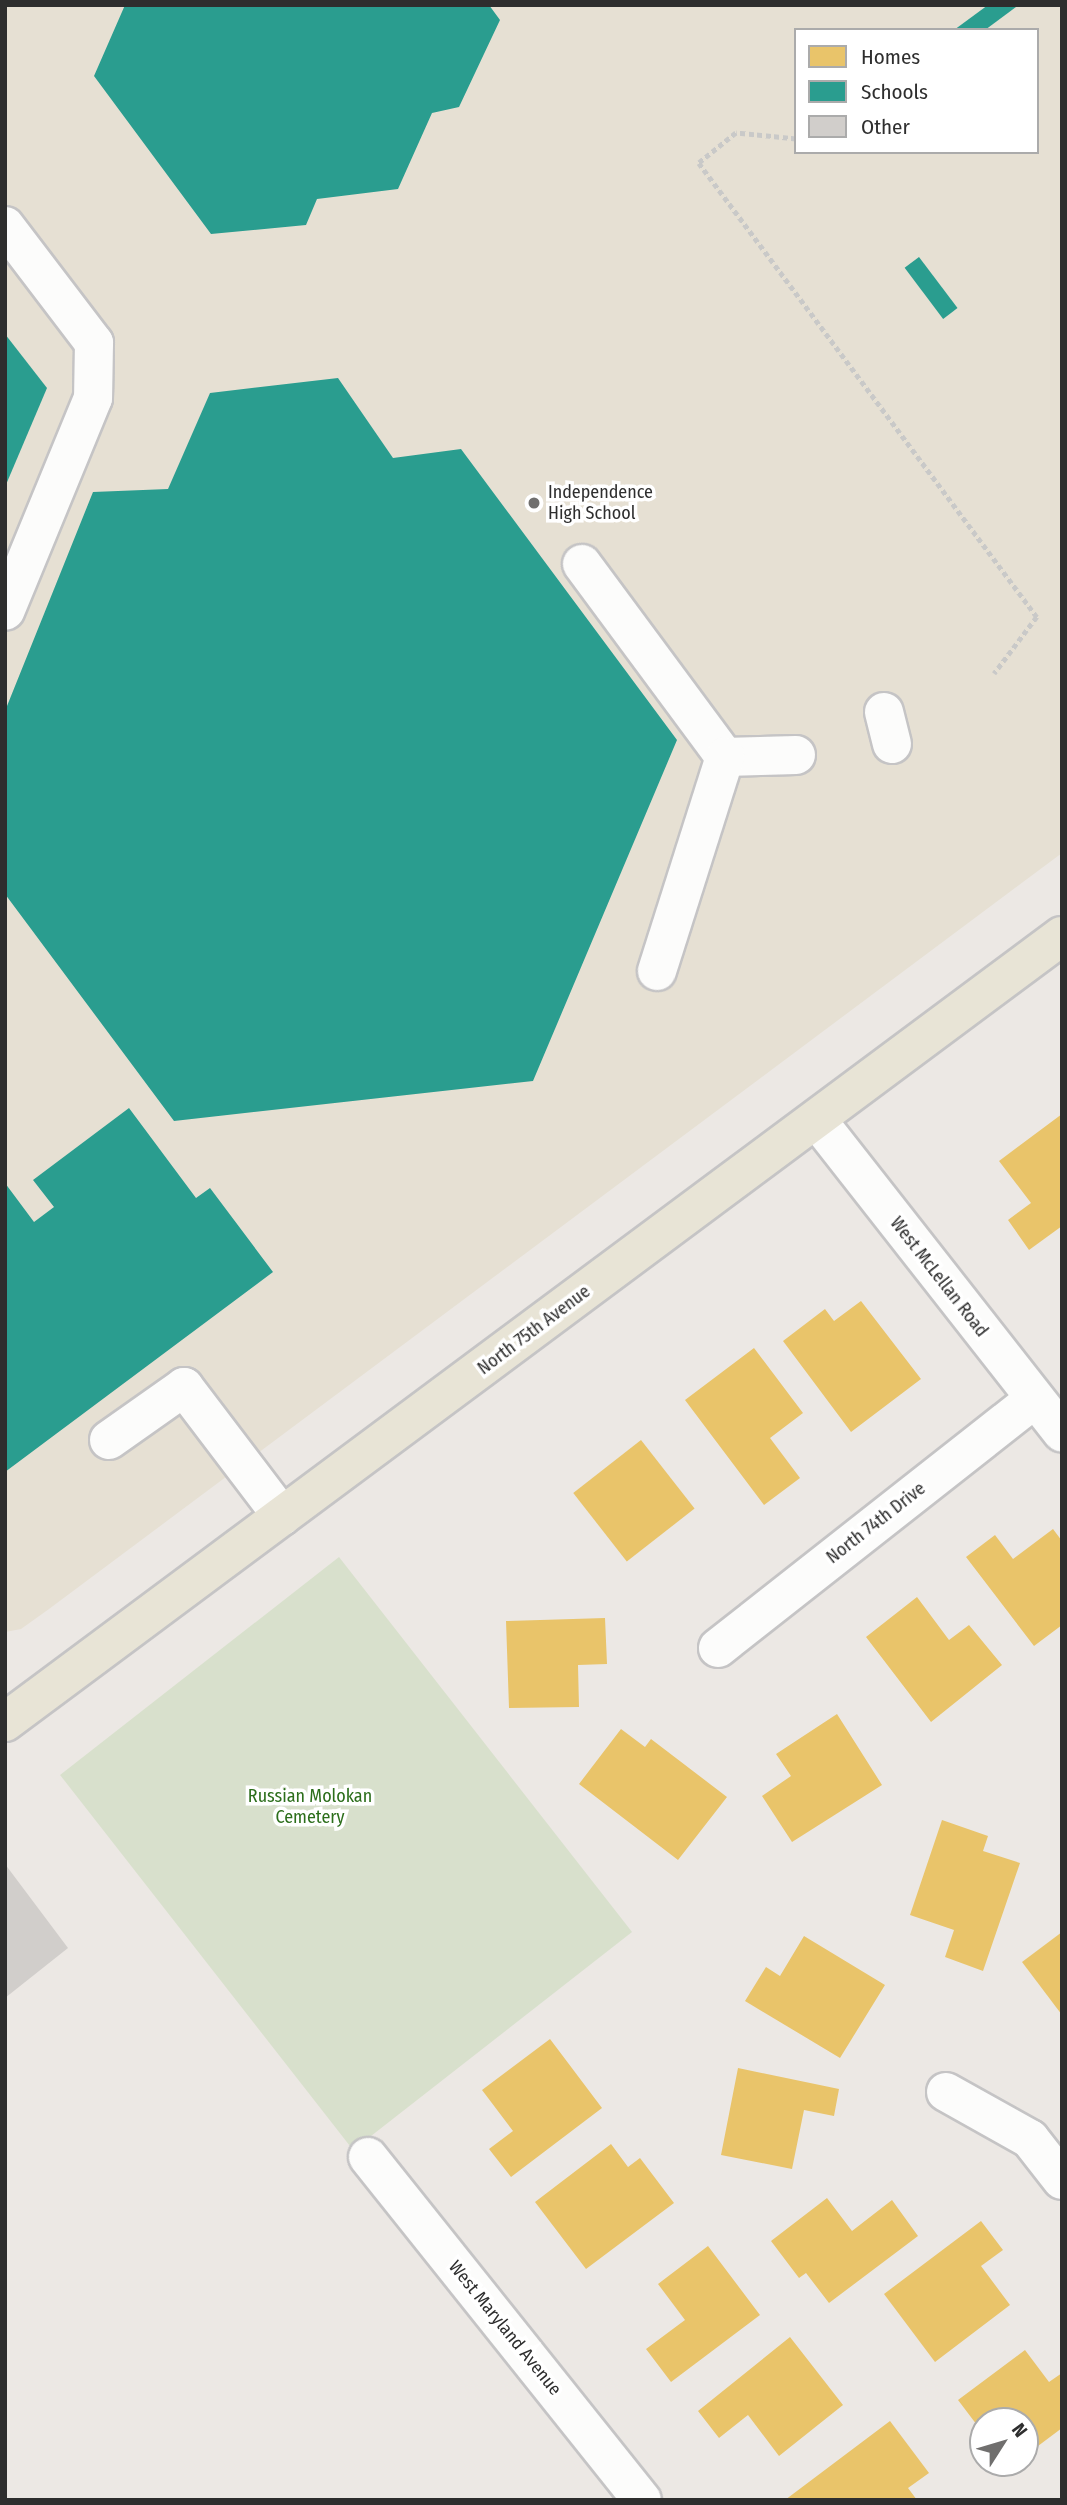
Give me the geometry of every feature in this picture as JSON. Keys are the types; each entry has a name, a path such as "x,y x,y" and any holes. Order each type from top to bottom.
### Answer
{"main road":[{"name":"North 75th Avenue","path":"5,1722 1062,936"}],"street":[{"path":"5,226 94,343 93,398 5,611"},
{"path":"582,564 725,757"},
{"path":"725,757 796,755"},
{"path":"656,971 725,757"},
{"name":"West McLellan Road","path":"817,1119 1062,1433"},
{"path":"109,1440 184,1387 282,1516"},
{"name":"North 74th Drive","path":"718,1648 1034,1399"},
{"path":"946,2092 1030,2139 1062,2180"},
{"name":"West Maryland Avenue","path":"368,2157 642,2500"}],"path":[{"path":"794,139 736,133 699,163 1037,617 994,674"}],"shaded area":[{"name":"Independence High School","path":"5,5 1062,5 1062,853 21,1629 5,1632"}],"green space":[{"name":"Russian Molokan Cemetery","path":"339,1557 632,1932 353,2150 60,1775"}],"building: Homes":[{"path":"1062,1114 1062,1226 1029,1250 1008,1220 1031,1203 999,1161"},
{"path":"861,1301 921,1379 851,1432 783,1341 825,1309 834,1321"},
{"path":"754,1348 803,1413 770,1438 800,1478 764,1505 685,1400"},
{"path":"641,1440 695,1509 627,1562 573,1493"},
{"path":"1053,1529 1062,1541 1062,1625 1034,1646 966,1557 995,1535 1013,1559"},
{"path":"917,1597 949,1640 969,1625 1002,1665 931,1722 866,1637"},
{"path":"605,1618 607,1664 578,1665 579,1707 509,1708 506,1621"},
{"path":"837,1714 882,1785 792,1842 762,1796 791,1776 776,1754"},
{"path":"621,1729 645,1747 651,1739 727,1797 678,1860 579,1784"},
{"path":"942,1820 988,1836 983,1851 1020,1863 983,1971 945,1957 954,1930 910,1915"},
{"path":"1062,1932 1062,2015 1022,1962"},
{"path":"804,1936 885,1985 840,2058 745,2001 766,1967 780,1976"},
{"path":"550,2039 602,2108 511,2177 489,2149 513,2131 482,2090"},
{"path":"738,2068 839,2089 834,2116 804,2110 792,2169 721,2155"},
{"path":"611,2144 628,2167 640,2158 674,2203 586,2269 535,2202"},
{"path":"827,2198 852,2231 892,2200 918,2236 829,2303 806,2273 799,2278 771,2241"},
{"path":"981,2221 1003,2250 981,2266 1010,2305 935,2362 884,2294"},
{"path":"708,2246 760,2315 671,2382 646,2349 685,2320 658,2284"},
{"path":"790,2337 843,2405 779,2456 748,2415 719,2438 698,2411"},
{"path":"1025,2350 1049,2382 1062,2373 1062,2428 1039,2445 1039,2407 969,2407 969,2415 958,2400"},
{"path":"890,2421 929,2473 908,2488 917,2500 785,2500"}],"building: Schools":[{"path":"125,5 489,5 500,20 459,107 432,113 398,189 317,199 306,225 211,234 94,76"},
{"path":"988,5 1016,7 988,28 957,28"},
{"path":"919,257 958,308 943,319 905,268"},
{"path":"5,334 47,388 5,487"},
{"path":"338,378 393,458 461,449 677,740 533,1081 174,1121 5,894 5,711 93,492 168,489 210,393"},
{"path":"129,1108 196,1198 210,1188 273,1272 5,1472 5,1183 34,1222 54,1207 33,1180"}],"building: Other":[{"path":"5,1864 68,1948 5,1998"}],"place":[{"name":"Independence High School","path":"534,503"}]}
